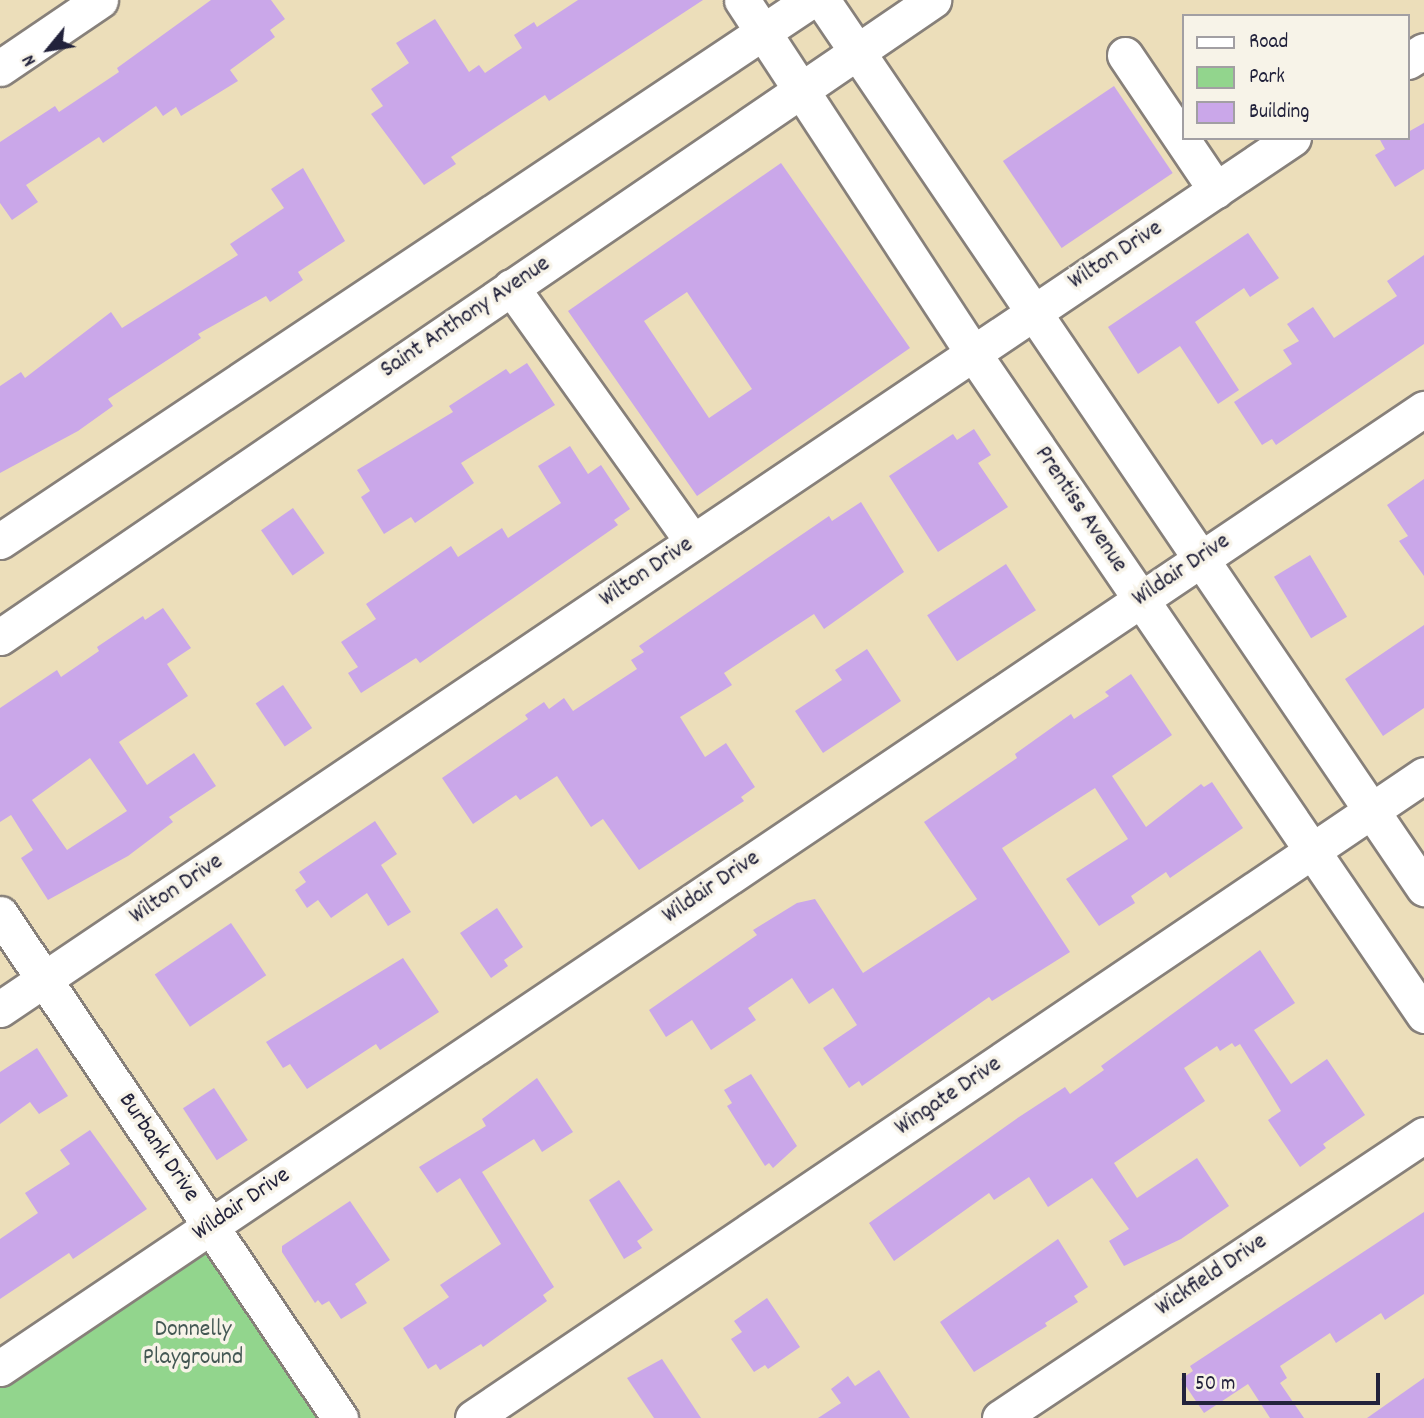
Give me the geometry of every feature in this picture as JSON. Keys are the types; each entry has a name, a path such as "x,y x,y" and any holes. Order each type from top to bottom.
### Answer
{"street":[{"path":"0,68 100,0"},
{"name":"Prentiss Avenue","path":"742,0 974,353 1424,1015"},
{"path":"0,541 811,0"},
{"path":"822,0 1424,888"},
{"name":"Saint Anthony Avenue","path":"0,637 933,0"},
{"path":"1125,55 1182,140"},
{"path":"1182,140 1216,190"},
{"name":"Wilton Drive","path":"0,1009 974,353 1033,310 1290,140"},
{"path":"512,287 692,542"},
{"name":"Wildair Drive","path":"0,1368 1424,409"},
{"name":"Wingate Drive","path":"473,1418 1424,775"},
{"name":"Burbank Drive","path":"0,914 340,1418"},
{"name":"Wickfield Drive","path":"1000,1418 1424,1135"}],"green space":[{"name":"Donnelly Playground","path":"213,1245 329,1418 0,1418 0,1388"}],"building":[{"path":"211,0 271,0 285,19 270,30 275,37 230,70 238,81 181,116 176,107 163,116 156,106 103,143 99,137 26,185 38,202 12,220 0,203 0,142 55,106 59,112 119,72 117,68"},
{"path":"578,0 703,0 549,101 545,95 502,123 451,157 456,164 424,185 371,114 383,106 371,89 409,63 396,43 435,19 469,72 479,65 485,73 522,48 514,35 534,22 537,27"},
{"path":"1114,86 1173,173 1062,248 1003,161"},
{"path":"1424,123 1424,169 1395,187 1375,155 1385,149 1380,140 1410,140 1410,131"},
{"path":"781,163 910,348 697,496 568,311","holes":["687,292 752,389 709,418 644,321"]},
{"path":"303,168 345,241 298,272 303,280 270,302 266,296 198,334 201,338 108,399 113,406 78,431 0,473 0,386 21,372 25,378 111,312 122,328 238,255 230,244 284,208 271,189"},
{"path":"1248,233 1279,278 1250,297 1244,288 1195,322 1239,390 1218,404 1180,346 1138,374 1108,327"},
{"path":"1424,255 1424,344 1276,445 1272,439 1262,445 1234,402 1292,364 1283,350 1299,341 1287,324 1313,307 1334,338 1397,296 1387,281"},
{"path":"527,363 555,405 461,463 474,483 415,523 411,517 384,534 361,497 370,491 357,470 453,412 449,406 506,369 510,374"},
{"path":"974,429 991,455 978,463 1008,507 938,552 889,476 953,434 957,440"},
{"path":"570,446 588,474 601,465 630,509 614,520 618,525 420,663 416,658 361,693 348,673 358,667 341,642 376,619 366,604 451,546 458,557 502,528 508,538 561,503 538,466"},
{"path":"1424,479 1424,576 1399,541 1408,536 1387,505"},
{"path":"861,502 904,572 824,629 814,614 724,673 732,685 680,717 705,757 726,743 755,787 741,797 744,801 639,870 603,819 591,827 557,776 520,800 516,795 473,824 442,778 528,719 525,715 544,702 549,709 564,698 573,711 637,669 631,660 644,652 639,646 829,516 832,521"},
{"path":"293,508 325,553 293,575 261,530"},
{"path":"1310,555 1347,617 1311,638 1274,577"},
{"path":"1006,564 1036,610 957,661 927,615"},
{"path":"163,608 191,648 167,664 188,696 119,742 147,785 194,753 216,786 169,817 173,822 128,856 48,900 21,858 33,850 11,815 0,822 0,708 57,670 61,677 99,651 97,647 143,616 145,620","holes":["90,758 127,811 67,850 32,800"]},
{"path":"1424,625 1424,708 1383,736 1345,679"},
{"path":"867,649 901,701 823,753 795,711 842,680 835,670"},
{"path":"1131,674 1172,735 1112,776 1146,827 1201,784 1204,787 1212,782 1243,828 1170,878 1166,872 1131,896 1135,903 1099,926 1066,879 1128,839 1095,788 1002,848 1070,952 992,1001 989,997 862,1086 859,1081 849,1088 823,1048 857,1025 833,988 809,1004 792,978 748,1008 756,1020 711,1050 692,1020 666,1037 649,1010 757,935 753,930 797,903 815,899 863,973 977,899 924,822 1017,758 1015,754 1071,714 1074,719 1109,696 1105,692"},
{"path":"283,685 312,728 285,747 256,703"},
{"path":"375,821 397,854 381,865 411,912 388,926 367,893 331,918 318,900 307,908 295,890 306,882 299,872"},
{"path":"497,908 523,947 504,960 508,966 491,978 460,933"},
{"path":"231,923 266,975 190,1027 155,974"},
{"path":"1260,950 1295,1003 1254,1030 1291,1084 1327,1059 1365,1115 1323,1144 1326,1148 1300,1167 1268,1120 1281,1111 1240,1044 1235,1047 1232,1043 1220,1051 1217,1046 1184,1068 1205,1101 1114,1163 1137,1198 1197,1158 1229,1206 1181,1239 1124,1266 1109,1241 1129,1229 1092,1178 1048,1207 1029,1177 994,1200 989,1193 894,1261 869,1223 1065,1087 1070,1094 1104,1070 1101,1066"},
{"path":"403,958 439,1012 380,1050 376,1044 307,1089 290,1064 283,1068 266,1042"},
{"path":"37,1048 68,1096 39,1114 30,1102 0,1124 0,1072"},
{"path":"751,1074 797,1146 773,1168 769,1163 765,1166 727,1106 732,1103 724,1090"},
{"path":"537,1078 573,1132 542,1152 534,1139 482,1172 554,1287 543,1295 547,1301 483,1347 481,1344 440,1370 436,1364 428,1369 403,1328 449,1297 440,1285 501,1244 460,1178 437,1193 419,1167 486,1126 482,1119"},
{"path":"214,1088 248,1140 217,1160 183,1108"},
{"path":"90,1130 147,1209 73,1259 69,1253 0,1299 0,1239 38,1213 25,1193 70,1164 60,1150"},
{"path":"619,1180 653,1230 637,1241 642,1248 624,1259 589,1200"},
{"path":"350,1201 390,1260 355,1284 367,1303 341,1319 329,1301 322,1305 318,1300 315,1303 282,1252 282,1246"},
{"path":"1424,1212 1424,1294 1385,1320 1381,1313 1336,1343 1330,1333 1280,1366 1287,1378 1280,1383 1304,1418 1270,1418 1248,1384 1204,1413 1181,1379 1193,1371 1190,1366"},
{"path":"1058,1239 1088,1287 1074,1296 1078,1302 1045,1323 1047,1326 974,1372 940,1322"},
{"path":"767,1298 800,1347 768,1369 765,1365 754,1372 731,1339 742,1332 734,1321"},
{"path":"662,1359 701,1418 654,1418 627,1378"},
{"path":"879,1370 910,1418 818,1418 841,1403 831,1389 848,1376 855,1386"},
{"path":"1424,1378 1424,1418 1367,1418"}]}
